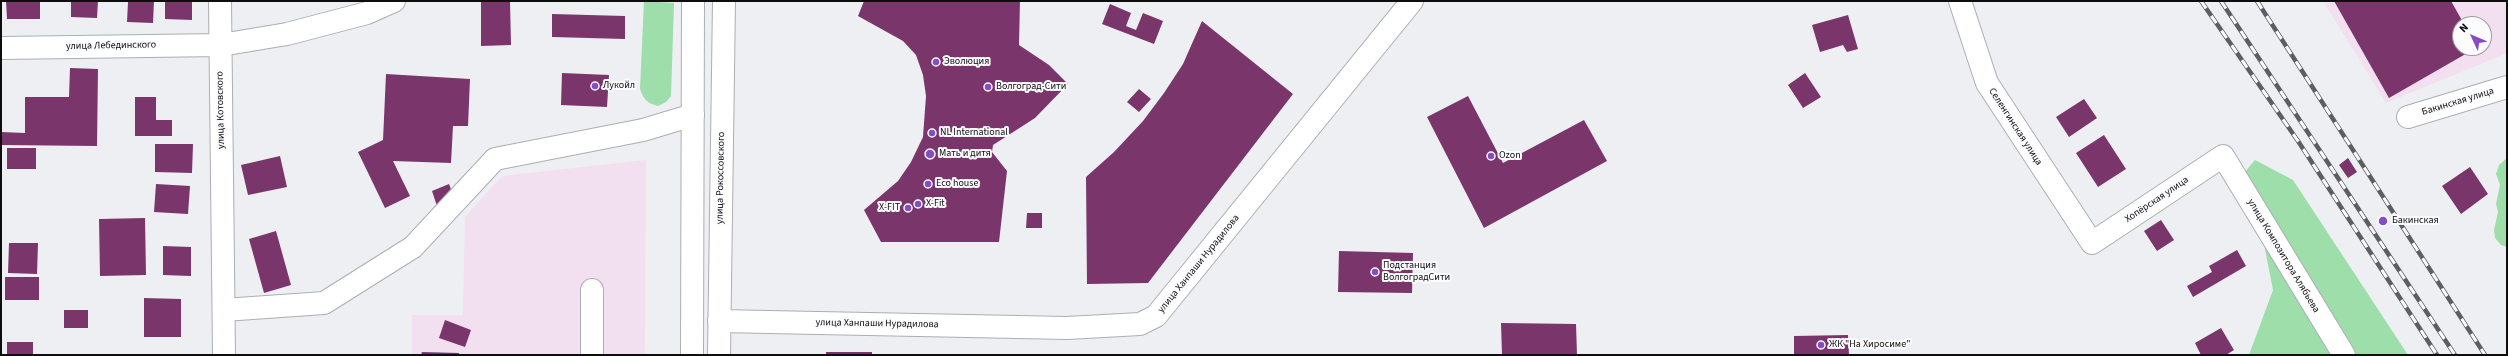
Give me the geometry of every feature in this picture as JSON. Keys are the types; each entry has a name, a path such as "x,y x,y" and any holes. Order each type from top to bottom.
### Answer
{"main road":[{"name":"улица Котовского","path":"220,1 224,355"},
{"path":"220,45 287,34 367,13 394,1"},
{"path":"692,355 693,1"},
{"name":"улица Рокоссовского","path":"719,355 724,1"},
{"name":"улица Ханпаши Нурадилова","path":"719,321 1067,328 1140,324 1156,316 1412,1"},
{"name":"Селенгинская улица","path":"1960,1 1987,83 2092,243"},
{"name":"улица Лебединского","path":"1,48 220,45"},
{"name":"Бакинская улица","path":"2408,117 2507,87"},
{"path":"224,310 324,303 413,246 495,159 643,130 693,115"},
{"name":"Хопёрская улица","path":"2092,243 2223,156"},
{"name":"улица Композитора Алябьева","path":"2223,156 2344,355"},
{"path":"592,290 592,355"}],"shaded area":[{"path":"2323,1 2507,1 2507,53 2386,103"},
{"path":"646,160 645,355 412,355 412,315 463,315 465,217 502,176"}],"green space":[{"path":"644,1 674,3 671,96 666,102 658,106 651,104 646,100 640,89"},
{"path":"2507,158 2507,247 2501,245 2495,238 2494,230 2498,212 2496,204 2500,185 2496,174 2499,165"},
{"path":"2255,160 2293,180 2408,355 2249,355 2273,290 2262,234 2243,174"}],"building":[{"path":"6,1 40,1 40,19 7,19"},
{"path":"71,1 98,1 97,18 71,17"},
{"path":"154,1 153,23 127,22 128,2"},
{"path":"165,1 192,1 192,20 165,19"},
{"path":"481,1 510,1 511,45 481,46"},
{"path":"864,1 1020,1 1019,45 1049,65 1068,84 1035,118 993,145 992,152 1007,171 999,242 881,242 864,210 898,181 911,162 923,137 926,96 923,75 916,55 903,41 858,16"},
{"path":"2334,1 2451,1 2459,16 2452,16 2452,56 2462,56 2389,98"},
{"path":"1110,4 1131,13 1126,26 1136,30 1143,13 1163,21 1154,44 1102,24"},
{"path":"552,14 625,16 625,39 552,37"},
{"path":"1848,15 1858,49 1847,52 1843,45 1820,52 1812,25"},
{"path":"1202,21 1293,94 1148,283 1087,284 1086,177 1114,152 1143,121 1164,93 1183,64"},
{"path":"70,68 98,69 97,146 1,145 1,132 25,133 25,97 69,97"},
{"path":"562,73 609,75 607,107 561,105"},
{"path":"1805,73 1821,97 1803,108 1788,85"},
{"path":"386,74 470,79 468,126 453,126 451,163 393,161 410,196 385,208 358,152 383,140"},
{"path":"1139,89 1151,99 1139,112 1127,102"},
{"path":"1468,96 1503,163 1584,120 1607,161 1484,228 1427,117"},
{"path":"135,97 156,97 156,120 172,120 172,136 135,136"},
{"path":"2084,99 2097,118 2069,137 2056,117"},
{"path":"2104,135 2126,169 2098,187 2076,153"},
{"path":"155,144 193,144 192,173 155,172"},
{"path":"7,148 36,148 36,169 7,169"},
{"path":"280,156 287,187 248,195 241,165"},
{"path":"2348,158 2357,172 2348,178 2339,165"},
{"path":"2470,167 2488,194 2461,214 2442,186"},
{"path":"156,184 190,186 188,214 154,212"},
{"path":"449,184 455,200 437,206 432,191"},
{"path":"1027,213 1042,213 1042,228 1026,228"},
{"path":"145,218 146,275 100,276 99,219"},
{"path":"2161,220 2174,240 2157,251 2144,231"},
{"path":"276,231 291,285 264,293 249,239"},
{"path":"9,243 38,243 37,274 8,273"},
{"path":"163,246 191,247 191,276 163,275"},
{"path":"2237,250 2246,266 2193,297 2187,286 2212,272 2209,266"},
{"name":"Подстанция ВолгоградСити","path":"1339,251 1413,253 1412,293 1338,292"},
{"path":"5,277 39,277 39,300 5,300"},
{"path":"144,298 181,299 181,337 144,337"},
{"path":"64,310 88,310 88,328 64,328"},
{"path":"445,320 471,330 465,347 439,338"},
{"path":"1501,323 1576,324 1577,355 1502,355"},
{"path":"2221,328 2234,350 2226,355 2201,355 2195,343"},
{"name":"ЖК \"На Хиросиме\"","path":"1848,335 1849,355 1794,355 1794,336"},
{"path":"7,342 33,342 33,355 7,355"},
{"path":"422,352 459,353 459,355 421,355"},
{"path":"826,352 872,352 872,355 826,355"}],"railway":[{"path":"2201,1 2298,141 2437,355"},
{"path":"2221,1 2455,355"},
{"path":"2257,1 2485,355"}],"place":[{"name":"Эволюция","path":"936,62"},
{"name":"Лукойл","path":"595,86"},
{"name":"Волгоград-Сити","path":"988,87"},
{"name":"NL International","path":"932,133"},
{"name":"Мать и дитя","path":"930,154"},
{"name":"Ozon","path":"1491,156"},
{"name":"Eco house","path":"928,184"},
{"name":"X-Fit","path":"918,204"},
{"name":"X-FIT","path":"908,208"},
{"name":"Бакинская","path":"2383,221"},
{"name":"Подстанция ВолгоградСити","path":"1375,272"},
{"name":"ЖК \"На Хиросиме\"","path":"1821,345"}]}
